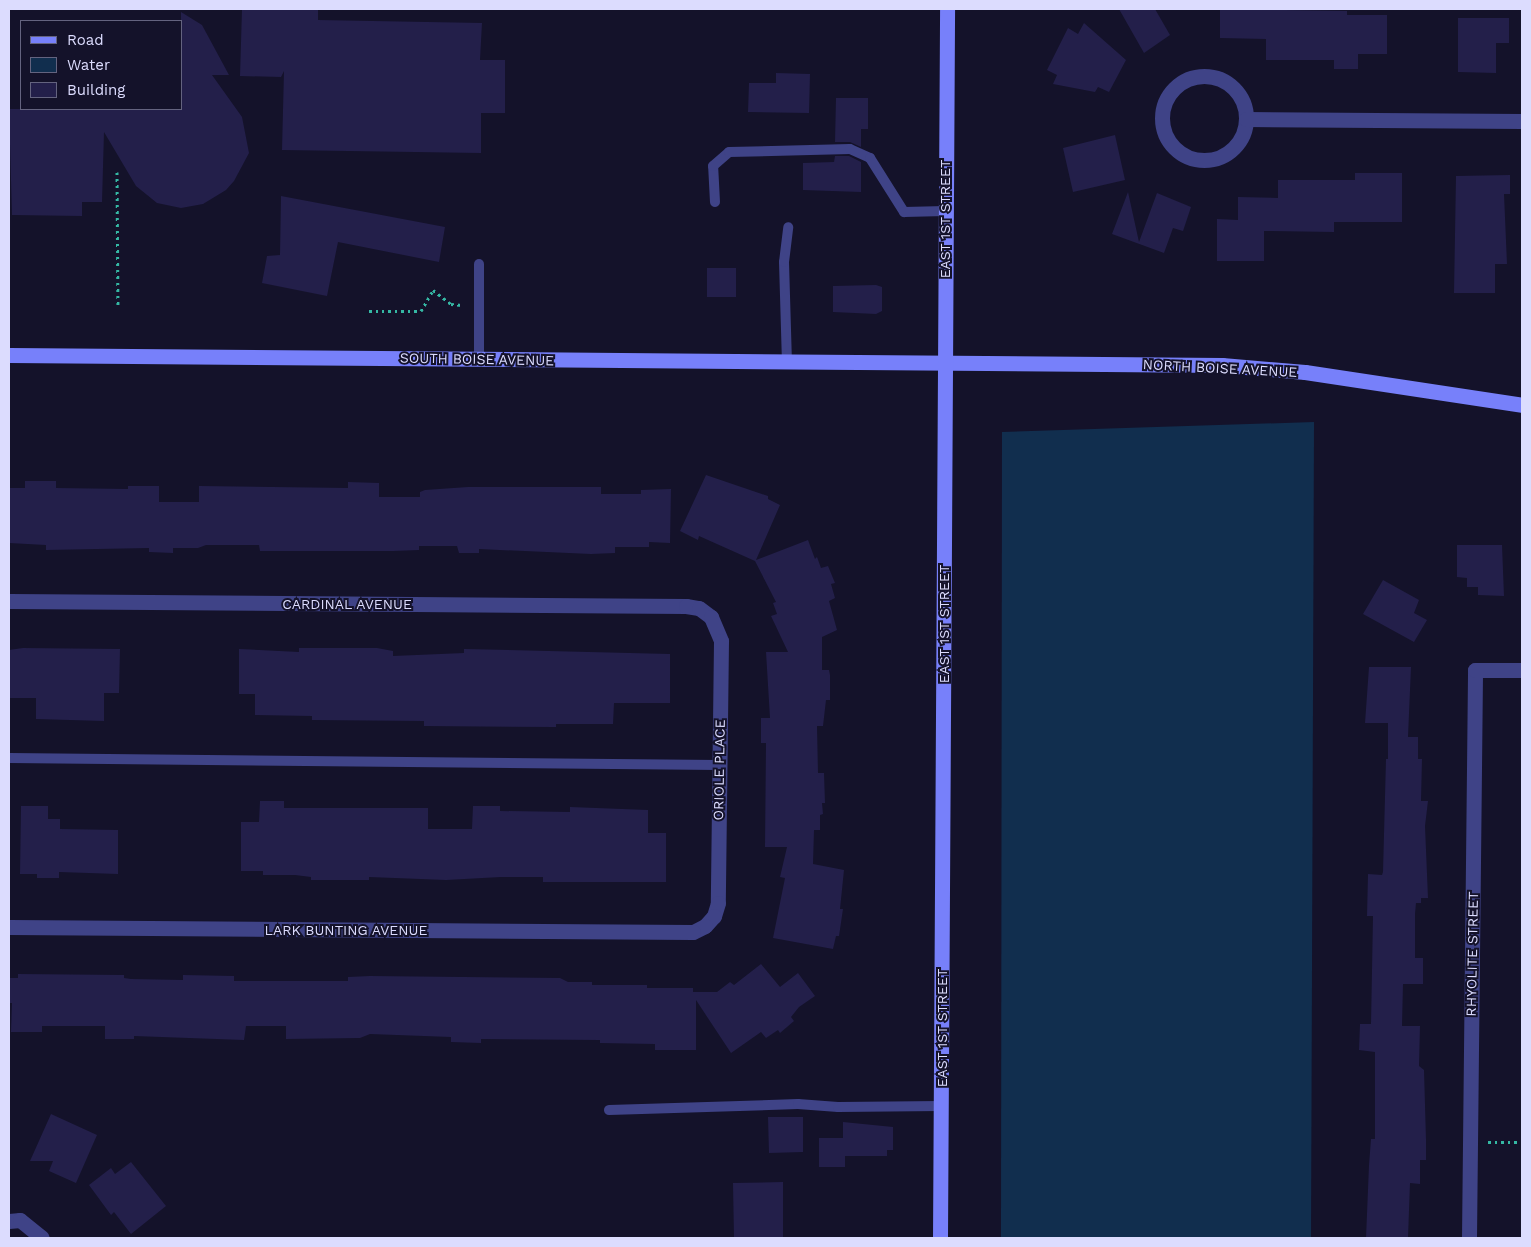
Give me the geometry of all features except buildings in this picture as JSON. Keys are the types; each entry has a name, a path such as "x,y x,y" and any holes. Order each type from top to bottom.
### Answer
{"main road":[{"name":"EAST 1ST STREET","path":"940,1238 947,9"},
{"name":"SOUTH BOISE AVENUE","path":"9,356 480,358 944,365"},
{"name":"NORTH BOISE AVENUE","path":"944,365 1033,363 1222,365 1305,372 1522,405"}],"street":[{"path":"1207,76 1222,80 1235,89 1243,103 1246,119 1239,141 1228,152 1213,159 1198,159 1182,154 1171,143 1164,129 1162,113 1167,98 1177,86 1191,78 1207,76"},
{"path":"1246,119 1522,121"},
{"name":"CARDINAL AVENUE","path":"9,601 686,606"},
{"name":"ORIOLE PLACE","path":"684,933 705,926 714,916 718,903 719,766 719,630 711,617 699,608 686,606"},
{"name":"RHYOLITE STREET","path":"1469,1238 1475,670 1522,670"},
{"name":"LARK BUNTING AVENUE","path":"9,927 684,933"},
{"path":"9,1220 20,1220 42,1238"}],"lane":[{"path":"715,202 713,166 728,152 850,149 870,158 904,212 945,211"},
{"path":"787,363 784,262 788,227"},
{"path":"480,264 480,358"},
{"path":"9,758 719,766"},
{"path":"609,1110 798,1104 838,1107 941,1106"}],"path":[{"path":"117,172 118,307"},
{"path":"369,311 421,311 433,290 451,304 465,306"},
{"path":"1470,1141 1522,1142"}],"water":[{"path":"1314,422 1311,1238 1001,1238 1002,432"}]}
